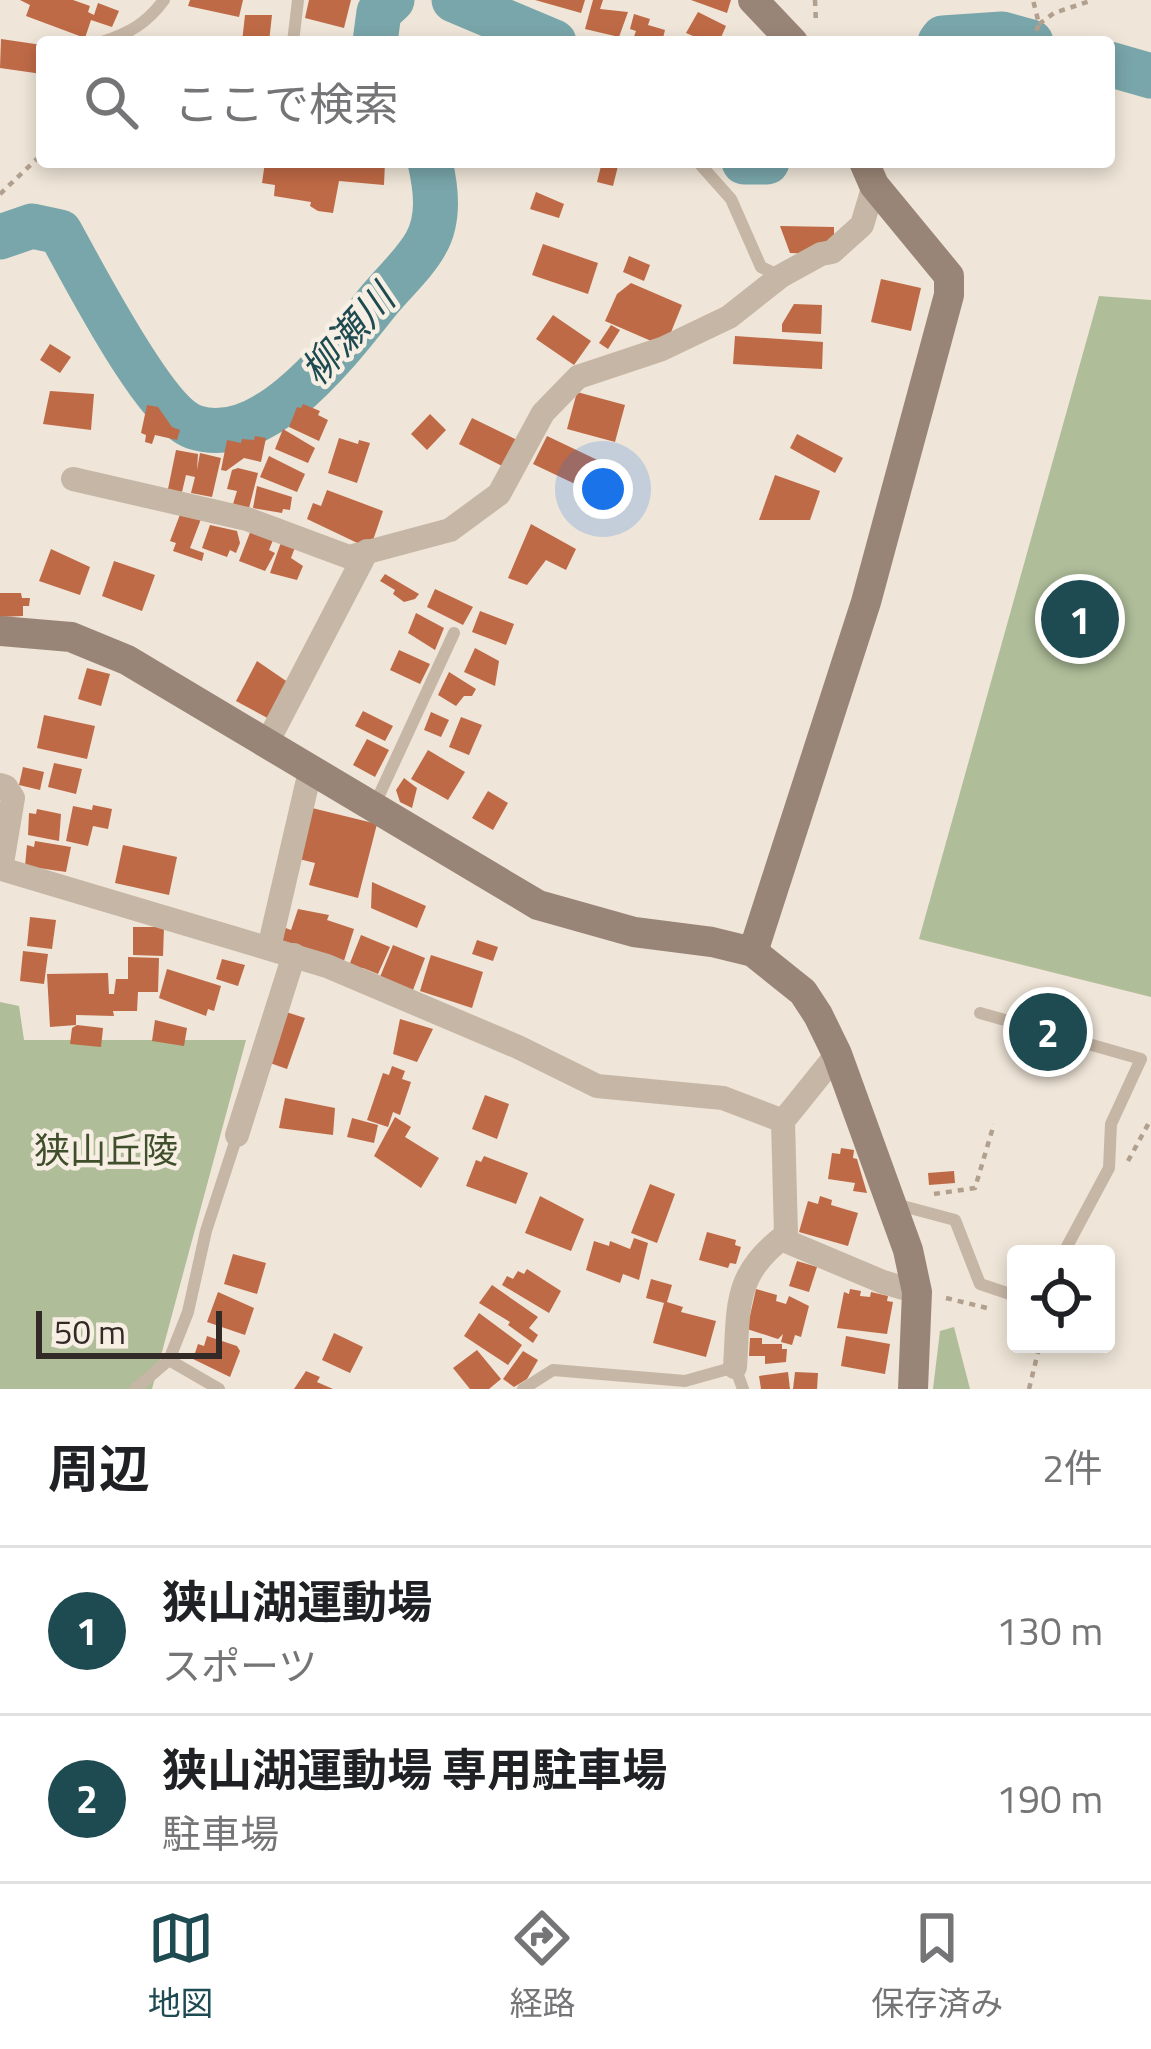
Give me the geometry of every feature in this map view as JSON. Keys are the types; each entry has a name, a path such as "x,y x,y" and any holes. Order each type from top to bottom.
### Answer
{"street":[{"path":"753,0 787,36"},
{"path":"73,479 247,519 349,557 450,530 499,494 543,413 578,377 662,350 729,317 781,276 832,252 862,225 869,174"},
{"path":"753,952 866,602 949,295 949,276 869,174"},
{"path":"268,741 367,551"},
{"path":"0,631 48,633 94,644 268,741 538,905 634,932 753,952 803,992 837,1054 894,1203 917,1292 913,1389"},
{"path":"237,1135 282,951 311,767"},
{"path":"0,785 13,798 2,863 5,870 282,951 518,1047 597,1086 723,1097 783,1121"},
{"path":"739,1378 741,1290 759,1255 786,1235 783,1121 837,1054"},
{"path":"781,1239 917,1292"}],"lane":[{"path":"121,36 152,17 164,0"},
{"path":"293,36 298,0"},
{"path":"703,168 731,199 761,267 781,276"},
{"path":"374,805 454,633"},
{"path":"980,1013 1141,1059 1111,1124 1109,1168 1068,1245"},
{"path":"135,1389 170,1360 237,1135"},
{"path":"894,1203 956,1220 980,1284 1007,1293"},
{"path":"170,1360 218,1389"},
{"path":"523,1389 553,1370 685,1381 739,1378"}],"path":[{"path":"814,36 818,19 815,0"},
{"path":"1033,0 1039,24"},
{"path":"1034,36 1039,24 1054,13 1093,0"},
{"path":"0,194 36,160"},
{"path":"928,1211 935,1192 975,1187 994,1124"},
{"path":"917,1292 1000,1312"},
{"path":"1028,1389 1038,1353"}],"green space":[{"path":"1099,296 1151,300 1151,997 919,939"},
{"name":"狭山丘陵","path":"0,1002 19,1006 24,1040 246,1040 152,1389 0,1389"},
{"path":"954,1327 970,1389 933,1389 940,1331"}],"building":[{"path":"20,0 73,0 90,6 88,12 94,15 98,3 119,11 112,27 91,20 86,36 80,36 26,16 30,5"},
{"path":"190,0 243,0 239,17 188,6"},
{"path":"309,0 351,0 344,28 305,18"},
{"path":"535,0 585,0 581,13"},
{"path":"593,0 603,0 600,9 628,12 619,36 585,29"},
{"path":"691,0 731,0 727,13"},
{"path":"698,12 726,26 722,36 686,33"},
{"path":"634,14 665,30 664,36 634,36 636,31 630,29"},
{"path":"245,15 272,15 270,36 243,36"},
{"path":"1,39 36,44 36,73 0,68"},
{"path":"264,168 385,168 384,185 339,181 333,213 318,211 311,202 274,196 275,185 262,183"},
{"path":"600,168 618,168 613,186 597,182"},
{"path":"536,192 564,204 559,218 530,209"},
{"path":"780,226 834,227 834,242 821,254 790,253"},
{"path":"543,244 598,263 588,294 532,275"},
{"path":"629,256 650,265 644,281 623,272"},
{"path":"881,279 921,288 911,331 871,322"},
{"path":"631,283 682,305 665,347 605,321 617,294"},
{"path":"794,304 822,305 821,334 782,332"},
{"path":"553,315 591,341 574,365 536,339"},
{"path":"611,325 620,330 608,349 599,343"},
{"path":"735,336 823,342 822,369 733,364"},
{"path":"50,344 71,357 60,373 40,360"},
{"path":"50,391 94,394 91,430 43,424"},
{"path":"577,392 625,405 615,442 567,429"},
{"path":"303,404 328,420 319,441 289,427"},
{"path":"147,405 158,407 172,427 180,430 177,440 155,435 152,444 145,442 146,435 141,433"},
{"path":"430,414 446,430 427,450 411,434"},
{"path":"472,418 517,440 504,467 459,444"},
{"path":"283,429 315,448 308,463 275,449"},
{"path":"797,434 843,458 835,473 790,448"},
{"path":"255,436 266,438 261,462 244,458 221,470 227,440 241,443"},
{"path":"547,436 608,465 594,493 533,464"},
{"path":"339,438 370,443 357,483 328,473"},
{"path":"176,450 198,454 197,470 200,453 221,458 212,497 191,493 195,477 186,475 182,492 168,489"},
{"path":"269,456 305,474 297,492 260,477"},
{"path":"232,470 258,473 249,508 233,504 237,491 227,489"},
{"path":"775,475 820,491 810,520 759,520"},
{"path":"257,486 292,497 290,510 253,508"},
{"path":"327,490 383,511 370,549 307,519 313,503 321,506"},
{"path":"181,512 201,519 190,548 204,553 202,561 173,551 176,543 170,541"},
{"path":"531,524 576,549 566,570 546,560 527,585 508,578"},
{"path":"210,525 237,531 236,553 230,550 227,557 202,548"},
{"path":"251,530 273,540 269,550 275,553 265,571 239,561"},
{"path":"283,537 297,542 291,558 303,566 297,580 270,573"},
{"path":"51,549 90,567 80,595 39,581"},
{"path":"114,561 155,575 142,611 102,596"},
{"path":"385,574 419,594 404,602 380,581"},
{"path":"435,589 473,607 463,625 427,607"},
{"path":"0,593 30,598 29,606 23,606 23,616 0,617"},
{"path":"480,611 514,624 506,645 472,632"},
{"path":"416,613 444,628 435,650 408,633"},
{"path":"475,648 499,661 495,686 464,672"},
{"path":"399,650 430,664 420,684 390,670"},
{"path":"257,661 292,685 273,721 236,701"},
{"path":"87,668 110,674 101,706 78,699"},
{"path":"449,672 476,689 456,706 438,695"},
{"path":"363,711 393,726 385,741 355,726"},
{"path":"431,712 449,720 441,737 424,730"},
{"path":"44,715 95,726 87,759 37,748"},
{"path":"461,717 482,725 469,755 449,747"},
{"path":"367,739 389,750 375,777 353,765"},
{"path":"428,750 465,772 448,800 411,779"},
{"path":"54,763 82,769 76,794 48,787"},
{"path":"23,767 44,772 40,790 19,785"},
{"path":"404,778 417,788 412,808 400,802 396,790"},
{"path":"488,791 508,803 493,830 472,818"},
{"path":"93,805 112,809 108,829 93,826 88,846 66,841 73,806 92,810"},
{"path":"308,807 377,824 358,898 309,885 315,863 295,858"},
{"path":"37,809 61,814 59,841 28,835 29,813 36,814"},
{"path":"35,841 71,847 66,872 25,866 27,845 34,847"},
{"path":"123,845 177,857 169,895 115,883"},
{"path":"372,882 426,906 417,928 371,908"},
{"path":"298,909 329,915 327,920 354,929 343,964 280,939 283,927 291,930"},
{"path":"30,917 56,920 52,949 27,946"},
{"path":"133,927 164,927 163,956 133,955"},
{"path":"361,935 390,947 378,974 363,968 361,972 350,963"},
{"path":"477,940 498,947 493,961 472,954"},
{"path":"393,945 425,958 413,990 380,977"},
{"path":"23,951 48,954 44,984 20,981"},
{"path":"431,955 483,972 472,1008 420,991"},
{"path":"128,957 159,958 158,992 138,992 137,1011 76,1015 76,1025 50,1027 47,974 108,973 109,994 114,994 116,979 128,979"},
{"path":"222,959 245,965 238,986 216,979"},
{"path":"167,969 221,986 214,1011 208,1009 206,1016 159,998"},
{"path":"283,1011 305,1018 287,1069 270,1063"},
{"path":"400,1019 433,1029 417,1062 393,1054"},
{"path":"155,1020 187,1028 184,1046 152,1041"},
{"path":"72,1028 103,1028 101,1047 70,1044"},
{"path":"392,1066 405,1071 402,1079 411,1082 400,1115 393,1112 388,1127 367,1120 383,1073 389,1075"},
{"path":"485,1095 509,1104 497,1139 472,1129"},
{"path":"285,1098 335,1108 333,1135 279,1128"},
{"path":"395,1117 411,1127 405,1137 439,1158 421,1188 374,1156"},
{"path":"352,1118 378,1125 374,1143 347,1137"},
{"path":"841,1148 854,1150 867,1193 853,1191 855,1183 828,1179 832,1153 840,1154"},
{"path":"484,1156 528,1173 516,1204 466,1186 476,1160 481,1162"},
{"path":"954,1171 955,1183 929,1185 928,1173"},
{"path":"650,1184 675,1194 657,1243 631,1233"},
{"path":"540,1196 584,1219 571,1251 525,1233"},
{"path":"820,1196 832,1200 831,1205 858,1213 848,1246 799,1232 808,1201 818,1204"},
{"path":"707,1232 736,1240 735,1245 741,1247 736,1264 728,1268 699,1260"},
{"path":"634,1238 648,1243 639,1280 623,1274 620,1283 586,1270 594,1241 630,1249"},
{"path":"233,1254 266,1263 257,1294 224,1284"},
{"path":"797,1261 817,1267 809,1292 789,1286"},
{"path":"527,1269 561,1291 549,1313 502,1285 507,1276 513,1279 518,1271 524,1274"},
{"path":"651,1279 672,1285 667,1302 683,1307 681,1312 716,1321 706,1357 653,1343 664,1303 646,1298"},
{"path":"492,1285 538,1317 529,1328 538,1335 533,1343 479,1303"},
{"path":"756,1289 777,1295 776,1301 786,1304 789,1296 809,1306 801,1337 795,1335 792,1345 781,1342 783,1334 778,1339 747,1329"},
{"path":"850,1289 861,1291 860,1296 870,1297 871,1292 888,1296 887,1301 893,1302 887,1334 837,1328 844,1292 849,1294"},
{"path":"218,1292 254,1308 245,1335 207,1322"},
{"path":"479,1313 522,1345 508,1365 464,1336"},
{"path":"334,1333 363,1347 350,1373 322,1360"},
{"path":"207,1336 240,1351 230,1377 193,1359"},
{"path":"846,1336 890,1344 885,1374 841,1366"},
{"path":"750,1338 762,1338 762,1344 782,1344 787,1349 786,1362 765,1364 765,1356 749,1356"},
{"path":"477,1350 501,1379 489,1389 470,1389 453,1368"},
{"path":"523,1351 538,1360 527,1379 514,1387 503,1379"},
{"path":"306,1371 320,1377 317,1382 333,1389 294,1389"},
{"path":"788,1372 790,1389 761,1389 759,1376"},
{"path":"795,1372 818,1373 817,1389 793,1389"}],"waterway":[{"name":"柳瀬川","path":"376,36 379,12 392,0"},
{"name":"柳瀬川","path":"454,0 540,36"},
{"name":"柳瀬川","path":"972,36 1009,36"},
{"name":"柳瀬川","path":"1115,66 1151,76"},
{"name":"柳瀬川","path":"0,237 32,226 60,232 159,396 194,427 221,430 248,424 299,390 416,258 435,213 431,168"}],"place":[{"name":"狭山湖運動場","path":"1080,619"},
{"name":"狭山湖運動場 専用駐車場","path":"1048,1032"}]}
